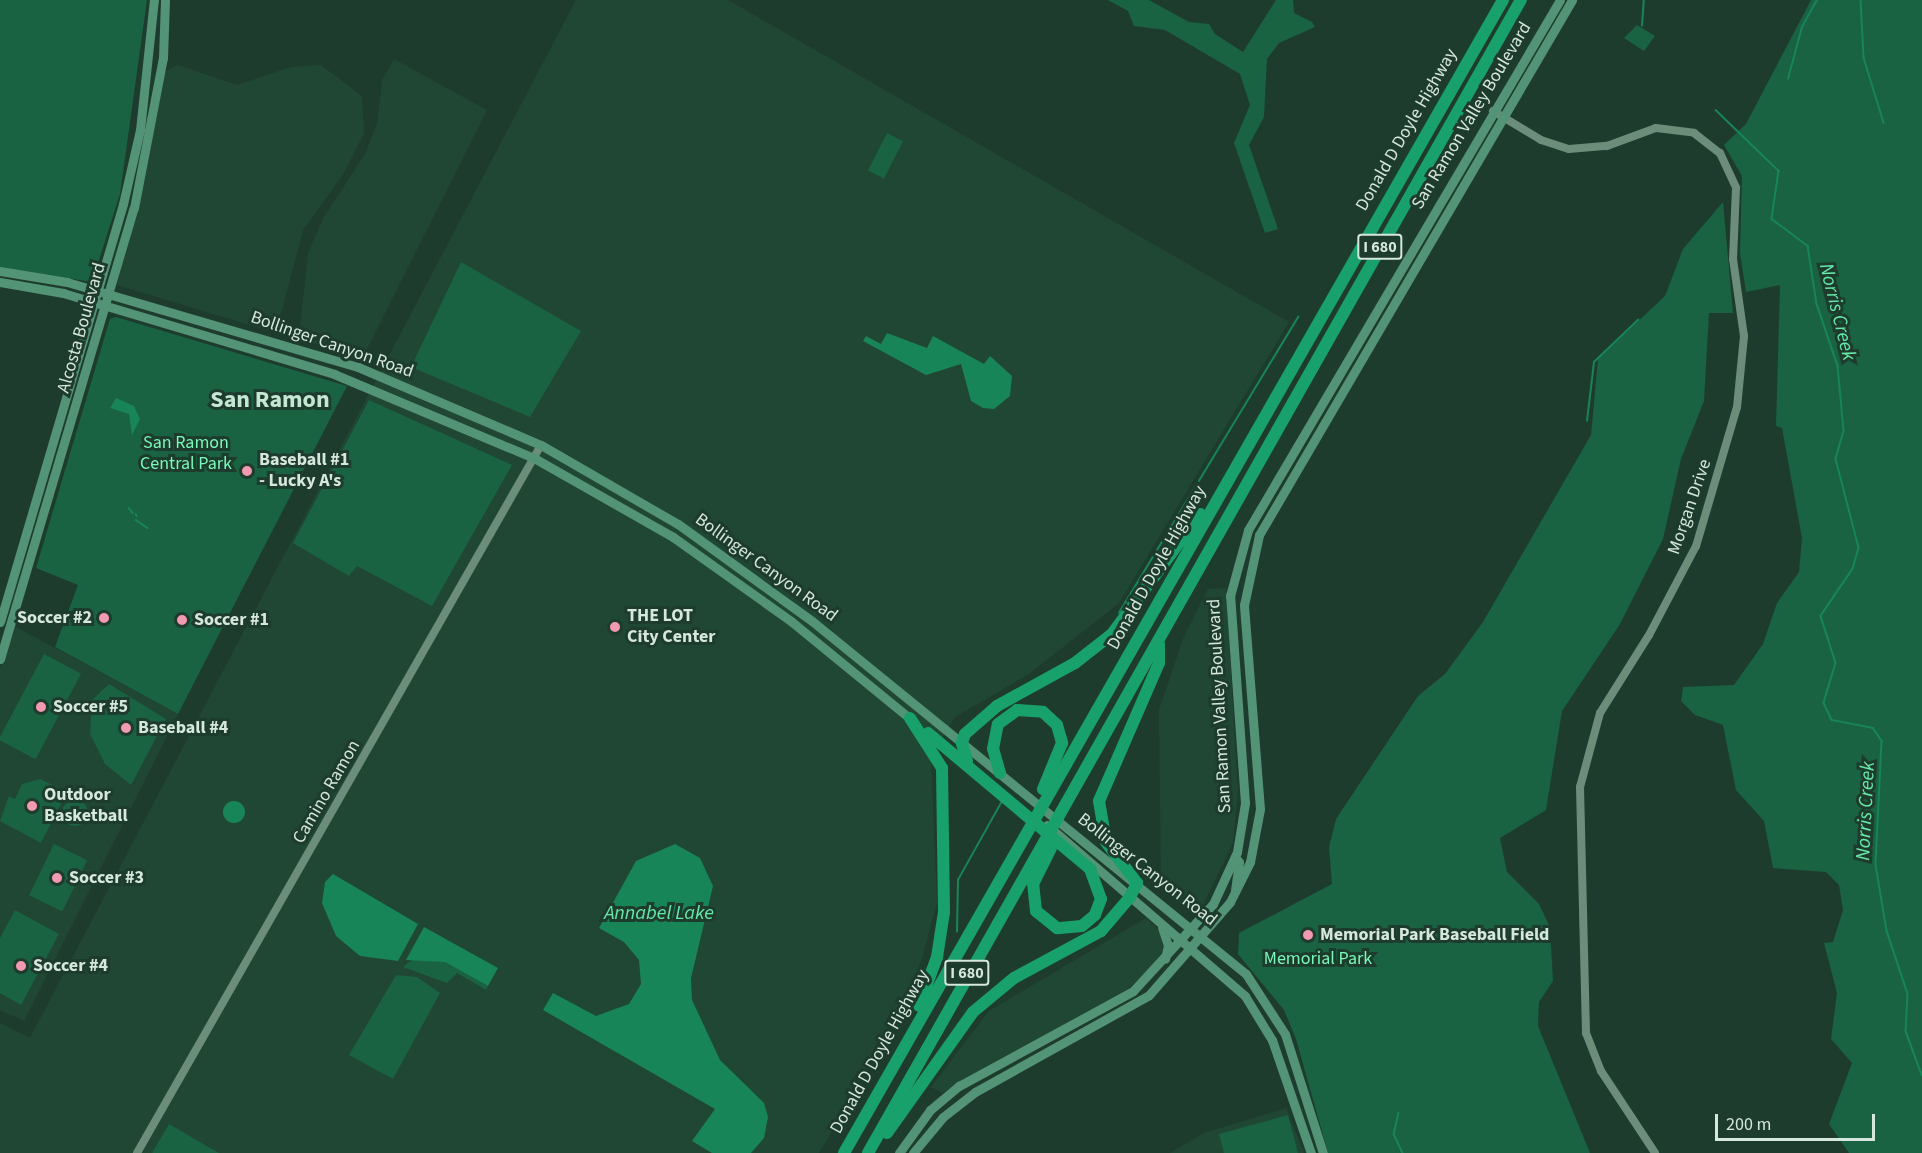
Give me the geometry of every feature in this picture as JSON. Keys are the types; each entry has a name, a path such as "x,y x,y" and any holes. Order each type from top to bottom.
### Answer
{"highway":[{"name":"Donald D Doyle Highway","path":"844,1153 1503,0"},
{"name":"Donald D Doyle Highway","path":"871,1148 940,1018 1067,806 1521,0"},
{"path":"967,761 962,743 997,706 1075,663 1112,634 1201,513 1213,504"},
{"path":"871,1148 885,1137 977,1007 1014,978 1101,930 1130,897 1137,883 1106,842 1100,801 1159,663 1159,643"},
{"path":"1000,774 993,741 1003,718 1025,708 1050,717 1060,734 1060,752 1030,824"},
{"path":"903,1048 937,957 944,912 942,768 910,718"},
{"path":"927,733 1022,803 1068,840 1090,869 1101,899 1089,921 1065,930 1041,918 1032,893 1068,814 1067,806"}],"main road":[{"name":"Alcosta Boulevard","path":"0,622 94,303 140,130 154,0"},
{"name":"Alcosta Boulevard","path":"0,659 106,306 148,147 163,58 165,0"},
{"name":"San Ramon Valley Boulevard","path":"899,1153 930,1110 959,1086 1111,1005 1164,962 1213,904 1235,857 1245,803 1230,624 1239,555 1269,492 1560,0"},
{"name":"San Ramon Valley Boulevard","path":"913,1153 943,1117 975,1092 1131,1007 1167,980 1204,936 1235,891 1250,861 1260,810 1244,605 1259,535 1572,0"},
{"name":"Bollinger Canyon Road","path":"0,271 109,294 358,367 541,445 616,484 746,571 1000,774 1022,803"},
{"name":"Bollinger Canyon Road","path":"0,282 106,306 382,391 534,458 674,537 792,622 927,733 1022,803"},
{"name":"Bollinger Canyon Road","path":"1068,840 1137,883 1204,936 1246,974 1271,1008 1323,1153"},
{"name":"Bollinger Canyon Road","path":"1068,840 1161,924 1238,988 1265,1026 1311,1153"},
{"path":"1235,857 1239,862 1235,891"},
{"path":"1161,924 1168,945 1164,962"}],"street":[{"name":"Morgan Drive","path":"1493,111 1547,144 1577,149 1607,146 1656,128 1694,133 1720,153 1736,188 1732,259 1744,336 1737,407 1696,546 1649,635 1600,713 1580,787 1586,1033 1601,1071 1655,1153"},
{"name":"Camino Ramon","path":"137,1153 541,445"}],"shaded area":[{"path":"576,0 728,0 1289,322 1119,603 1029,674 955,717 931,756 937,902 921,962 867,1074 819,1153 0,1153 0,1023 30,1038"},
{"path":"394,59 487,110 361,361 299,338 308,253 324,217 365,154 377,124 382,80"},
{"path":"178,65 237,85 291,67 321,65 362,96 364,133 343,175 303,230 276,333 117,285 164,72"},
{"path":"1226,588 1238,792 1233,843 1202,907 1189,912 1161,888 1159,710 1183,639 1208,589"},
{"path":"16,627 178,714 24,1021 0,1010 0,668"},
{"path":"1146,918 1161,932 1163,950 1159,961 1125,992 942,1093 931,1087 989,1011"},
{"path":"1286,1108 1304,1153 1170,1153 1204,1133"}],"green space":[{"path":"0,0 147,0 120,194 92,282 0,267"},
{"path":"1108,0 1149,0 1189,22 1209,24 1215,34 1243,52 1276,0 1293,0 1294,13 1312,22 1315,27 1279,43 1267,59 1264,117 1249,145 1278,229 1265,233 1234,143 1250,105 1240,74 1165,30 1134,26 1128,11"},
{"path":"1811,0 1922,0 1922,1153 1849,1153 1829,1124 1852,1063 1831,1039 1837,993 1824,943 1833,942 1843,910 1839,885 1826,872 1773,868 1764,821 1736,790 1723,725 1695,715 1681,701 1683,687 1734,685 1763,644 1777,603 1799,572 1802,538 1782,428 1776,426 1780,285 1746,292 1740,253 1742,176 1724,145 1746,124"},
{"path":"1637,25 1655,36 1644,51 1624,38"},
{"path":"887,133 903,141 884,179 868,170"},
{"name":"Memorial Park","path":"1723,202 1733,313 1709,313 1704,401 1681,459 1663,539 1620,624 1562,711 1546,810 1500,838 1507,872 1539,904 1550,927 1553,981 1539,1002 1538,1026 1590,1153 1328,1153 1296,1039 1284,1010 1238,954 1239,933 1332,884 1329,847 1336,819 1418,696 1445,674 1483,622 1591,435 1598,359 1665,296 1683,249"},
{"path":"461,262 581,331 530,417 411,367"},
{"name":"San Ramon Central Park","path":"116,317 347,386 178,714 55,647 78,585 36,568 110,319"},
{"path":"369,400 512,465 432,606 357,566 349,576 293,543"},
{"name":"Soccer #5","path":"44,654 81,674 36,759 0,740 0,737"},
{"name":"Baseball #4","path":"109,684 166,719 131,785 105,764 90,734 92,700"},
{"name":"Outdoor Basketball","path":"40,779 67,792 41,843 0,821 9,796 15,799 22,784"},
{"path":"75,800 84,804 88,813 84,822 75,826 66,822 62,813 66,804"},
{"name":"Soccer #3","path":"54,844 87,860 62,911 29,895"},
{"name":"Soccer #4","path":"15,910 59,934 21,1005 0,993 0,938"},
{"path":"413,959 445,962 488,986 486,990 457,973 447,983 403,967"},
{"path":"396,975 417,977 440,993 393,1079 349,1055"},
{"path":"1288,1115 1298,1153 1224,1153 1219,1134"},
{"path":"169,1124 219,1153 152,1153"}],"water":[{"path":"887,333 927,348 933,336 984,364 990,356 1012,376 1010,396 994,409 983,408 971,401 961,364 926,375 863,341 866,336 881,344"},
{"path":"116,398 134,406 140,419 132,435 129,414 110,408"},
{"path":"234,801 242,804 245,812 242,820 234,823 226,820 223,812 226,804"},
{"name":"Annabel Lake","path":"675,844 700,858 713,886 691,978 692,1000 720,1060 764,1103 768,1117 764,1138 751,1153 712,1153 692,1141 715,1109 543,1010 553,993 596,1016 629,1004 641,984 639,960 624,942 599,928 636,861"},
{"path":"333,874 418,924 398,961 360,956 336,936 322,903 325,882"},
{"path":"424,927 498,968 488,986 445,962 406,960"}],"waterway":[{"name":"Norris Creek","path":"1642,26 1644,0"},
{"path":"1788,79 1802,27 1817,0"},
{"path":"1861,0 1864,58 1884,123"},
{"name":"Norris Creek","path":"1716,110 1779,171 1772,219 1808,246 1817,304 1838,366 1844,431 1836,459 1859,548 1853,569 1821,616 1836,663 1824,703 1832,720 1873,728 1882,741 1876,865 1887,931 1908,994 1906,1031 1922,1075"},
{"path":"1119,613 1298,317"},
{"path":"1587,421 1594,362 1638,320"},
{"path":"129,508 133,513"},
{"path":"136,520 148,528"},
{"path":"957,932 958,880 1001,803"},
{"path":"1399,1113 1394,1134 1403,1153"}],"place":[{"name":"Baseball #1 - Lucky A's","path":"247,471"},
{"name":"Soccer #2","path":"104,618"},
{"name":"Soccer #1","path":"182,620"},
{"name":"THE LOT City Center","path":"615,627"},
{"name":"Soccer #5","path":"41,707"},
{"name":"Baseball #4","path":"126,728"},
{"name":"Outdoor Basketball","path":"32,806"},
{"name":"Soccer #3","path":"57,878"},
{"name":"Memorial Park Baseball Field","path":"1308,935"},
{"name":"Soccer #4","path":"21,966"}],"district":[{"name":"San Ramon","path":"270,400"}]}
